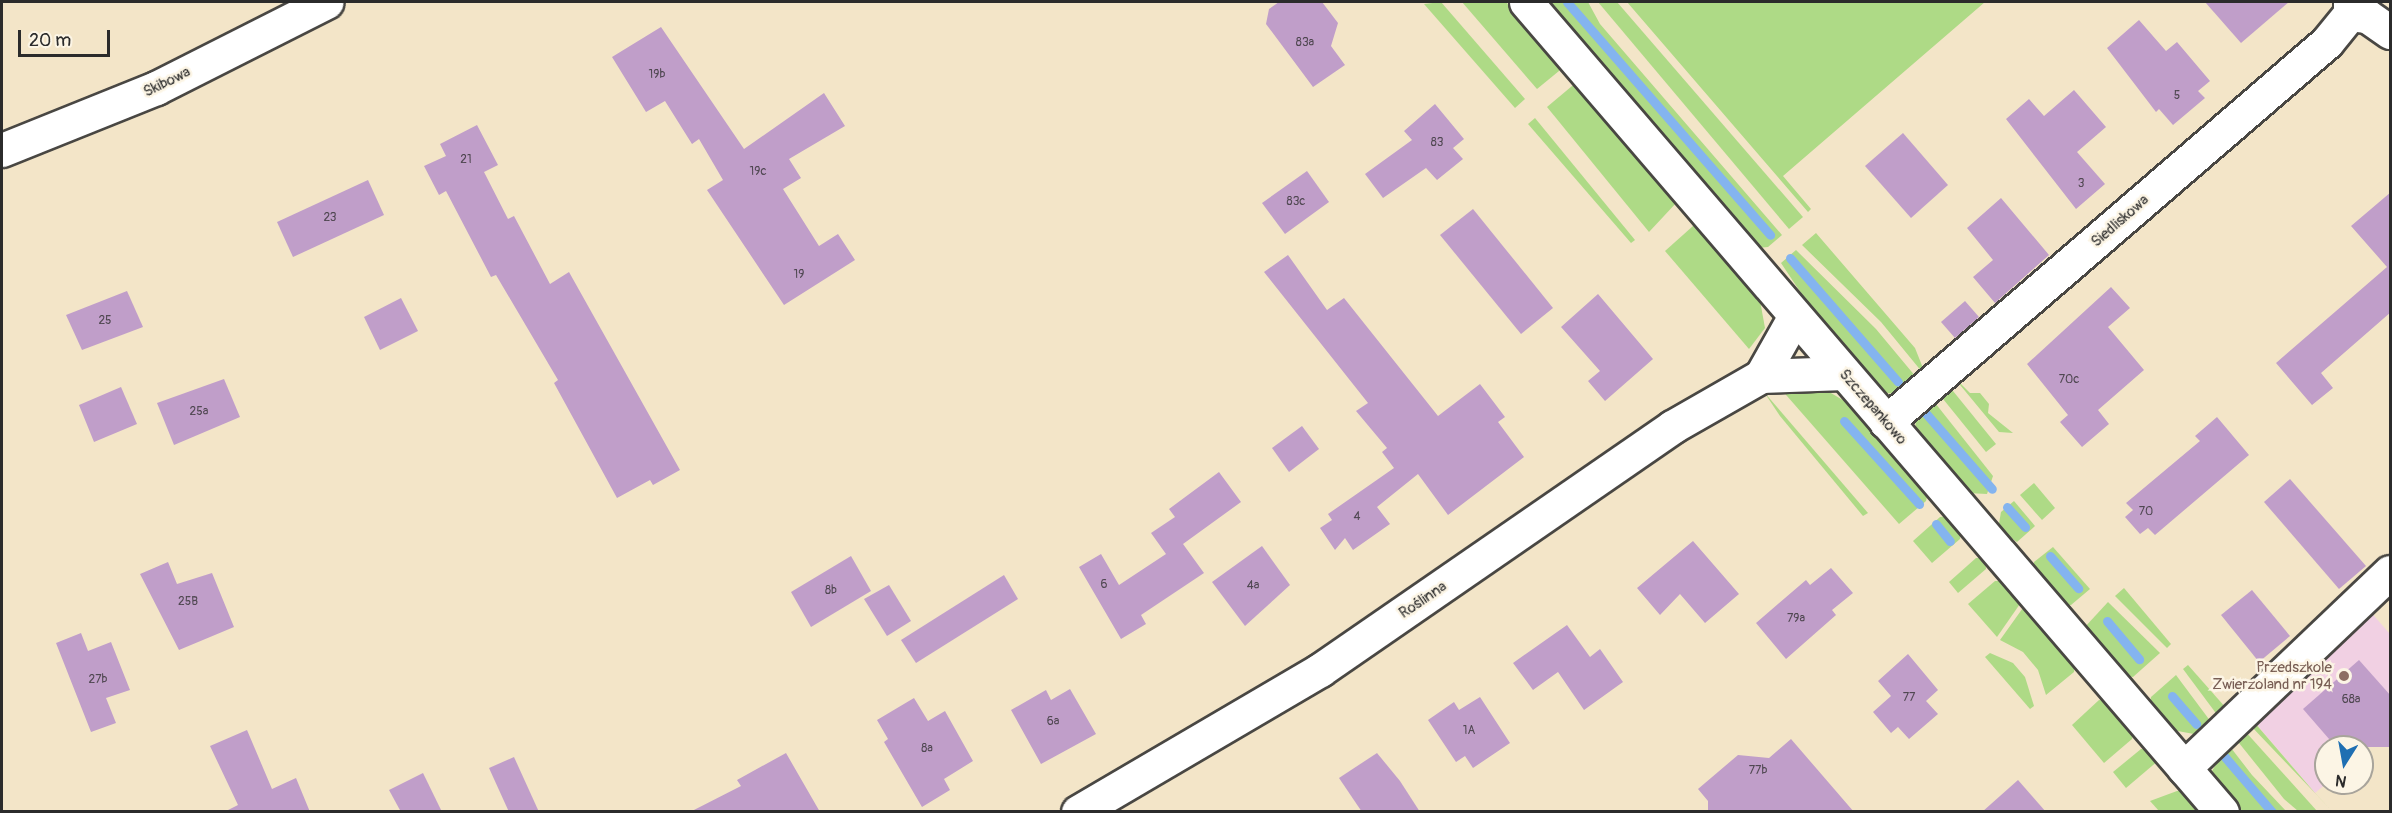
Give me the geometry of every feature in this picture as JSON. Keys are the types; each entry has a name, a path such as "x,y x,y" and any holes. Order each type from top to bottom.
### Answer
{"street":[{"name":"Skibowa","path":"2,150 156,88 326,2"},
{"name":"Szczepankowo","path":"1526,2 2222,812"},
{"name":"Siedliskowa","path":"1886,422 2327,42 2350,8 2391,32"},
{"path":"1761,376 1795,315"},
{"name":"Roślinna","path":"1078,812 1320,670 1672,427 1761,376 1844,373"},
{"path":"2184,768 2391,573"}],"shaded area":[{"name":"Przedszkole Zwierzoland nr 194","path":"2369,610 2390,634 2390,728 2374,742 2374,735 2314,735 2314,792 2251,718"}],"green space":[{"path":"1441,2 1525,99 1515,108 1424,4"},
{"path":"1462,2 1506,2 1560,64 1559,71 1537,89"},
{"path":"1544,2 1588,2 1600,24 1782,235 1768,247 1757,248"},
{"path":"1598,2 1617,2 1803,217 1789,229"},
{"path":"1627,2 1985,2 1783,176 1811,209 1808,212"},
{"path":"1572,86 1579,86 1678,201 1649,232 1547,107"},
{"path":"1535,118 1635,240 1631,243 1528,124"},
{"path":"1693,226 1700,227 1759,295 1765,328 1749,349 1665,251"},
{"path":"1816,233 1915,348 1927,378 1881,322 1802,245"},
{"path":"1796,250 1876,329 1921,383 1901,395 1880,392 1798,297 1801,293 1781,263"},
{"path":"1951,374 1970,393 1980,393 1989,404 1988,413 2013,433 1999,432"},
{"path":"1940,385 1953,391 1996,444 1986,452 1935,389"},
{"path":"1819,386 1853,406 1928,492 1926,501 1899,524 1780,388"},
{"path":"1764,392 1868,513 1863,516 1780,416"},
{"path":"1928,394 1993,476 1987,494 1967,493 1916,431 1915,415"},
{"path":"2034,483 2055,508 2042,520 2020,495"},
{"path":"2014,501 2035,526 2017,542 1998,529 2001,512"},
{"path":"1949,516 1961,530 1960,539 1932,563 1913,541 1940,517"},
{"path":"2053,547 2090,589 2071,605 2064,605 2034,570 2034,562"},
{"path":"1976,558 1985,558 1986,569 1958,593 1949,582"},
{"path":"1995,581 2005,581 2022,601 1997,637 1968,604"},
{"path":"2124,588 2171,644 2167,648 2115,596"},
{"path":"2108,602 2160,653 2133,677 2125,676 2084,628"},
{"path":"2025,605 2075,662 2074,672 2046,695 2038,670 2023,652 2000,640"},
{"path":"1990,653 2013,663 2025,677 2034,706 2030,709 1985,657"},
{"path":"2188,665 2226,708 2218,716 2183,669"},
{"path":"2176,675 2211,722 2194,734 2172,730 2150,705 2151,697"},
{"path":"2099,700 2109,701 2134,731 2132,739 2104,763 2072,725"},
{"path":"2254,722 2314,792 2250,725"},
{"path":"2244,730 2317,811 2298,811 2284,799 2235,738"},
{"path":"2228,744 2252,775 2286,811 2242,811 2212,771"},
{"path":"2141,749 2150,749 2159,760 2126,788 2113,772"},
{"path":"2177,791 2186,791 2197,804 2196,811 2159,811 2150,801"}],"building":[{"path":"1279,2 1322,2 1338,23 1331,46 1345,65 1313,87 1266,24 1269,9"},
{"path":"2205,2 2289,2 2241,43"},
{"path":"2139,20 2166,51 2177,42 2210,81 2198,91 2205,98 2173,125 2159,109 2156,112 2107,48"},
{"path":"661,27 744,149 824,93 845,126 789,159 801,178 783,189 819,246 838,234 855,260 784,305 707,190 723,180 699,139 692,144 665,101 646,112 612,57"},
{"path":"2074,90 2106,127 2077,152 2105,184 2076,209 2006,119 2029,99 2044,116"},
{"path":"1435,104 1464,139 1453,148 1463,159 1437,180 1426,168 1383,198 1365,174 1412,140 1404,131"},
{"path":"477,125 498,165 484,172 508,219 514,216 550,284 569,272 680,470 653,485 650,480 617,498 554,383 558,380 496,275 491,277 446,191 439,195 424,166 446,156 440,144"},
{"path":"1903,133 1948,185 1911,218 1865,166"},
{"path":"1307,171 1329,202 1285,234 1262,203"},
{"path":"368,180 384,215 293,257 277,222"},
{"path":"2391,192 2391,312 2321,373 2333,388 2312,405 2276,363 2387,267 2351,226"},
{"path":"2001,198 2049,255 1995,303 1973,277 1993,260 1967,228"},
{"path":"1473,209 1553,308 1521,334 1440,235"},
{"path":"1288,255 1327,310 1344,298 1438,416 1480,384 1505,417 1498,422 1524,457 1448,515 1418,474 1377,507 1390,524 1353,550 1345,538 1335,550 1320,528 1332,520 1328,514 1394,468 1382,452 1387,448 1356,411 1368,403 1264,272"},
{"path":"2111,287 2130,308 2108,327 2144,370 2098,410 2109,424 2082,447 2060,422 2068,415 2027,364"},
{"path":"127,291 143,327 82,350 66,315"},
{"path":"1598,294 1653,359 1605,401 1588,381 1600,371 1561,327"},
{"path":"401,298 418,331 380,350 364,317"},
{"path":"1965,301 1979,317 1955,338 1941,322"},
{"path":"224,379 240,417 174,445 157,403"},
{"path":"121,387 137,424 94,442 79,405"},
{"path":"2217,417 2249,455 2155,535 2148,528 2140,534 2125,517 2133,510 2126,503 2200,441 2195,436"},
{"path":"1302,426 1319,449 1289,472 1272,448"},
{"path":"1219,472 1241,502 1183,544 1204,573 1141,615 1146,624 1121,639 1079,567 1101,554 1119,585 1166,554 1151,533 1175,517 1169,509"},
{"path":"2290,479 2366,566 2339,589 2264,502"},
{"path":"1693,541 1739,594 1705,623 1680,594 1660,615 1637,588"},
{"path":"1262,546 1290,585 1245,626 1212,582"},
{"path":"851,556 871,591 811,627 791,592"},
{"path":"168,562 177,584 212,573 234,627 179,650 140,574"},
{"path":"1831,568 1853,593 1832,610 1836,615 1786,659 1756,623 1806,580 1810,585"},
{"path":"1004,575 1018,599 916,663 901,640"},
{"path":"889,585 911,621 887,636 864,599"},
{"path":"2252,590 2290,636 2259,662 2221,615"},
{"path":"1567,625 1590,657 1600,649 1623,682 1584,710 1558,672 1533,690 1513,663"},
{"path":"81,633 88,651 111,642 130,690 106,698 116,723 91,732 56,643"},
{"path":"1908,654 1938,690 1926,701 1938,714 1909,739 1898,727 1891,733 1873,712 1891,696 1878,681"},
{"path":"2359,660 2391,696 2391,747 2374,747 2374,735 2326,735 2303,709"},
{"path":"1070,689 1096,734 1041,764 1011,710 1046,690 1051,700"},
{"path":"1480,697 1510,743 1473,768 1465,756 1456,762 1428,720 1454,702 1459,710"},
{"path":"914,698 928,721 945,711 973,761 944,779 950,790 922,807 884,742 888,739 877,720"},
{"path":"247,730 272,789 296,778 310,812 224,812 238,805 210,746"},
{"path":"1791,739 1854,812 1708,812 1708,801 1698,789 1738,755 1769,758"},
{"path":"786,753 820,812 690,812 741,786 737,780"},
{"path":"1377,753 1400,781 1420,812 1362,812 1339,778"},
{"path":"514,757 539,812 509,812 489,768"},
{"path":"423,773 442,812 401,812 389,790"},
{"path":"2018,780 2046,812 1982,812"}],"waterway":[{"path":"1567,2 1770,235"},
{"path":"1790,258 1898,382"},
{"path":"1922,409 1992,489"},
{"path":"1844,421 1919,504"},
{"path":"2007,507 2025,527"},
{"path":"1936,524 1950,541"},
{"path":"2050,556 2078,588"},
{"path":"2107,621 2139,659"},
{"path":"2172,696 2196,724"},
{"path":"2224,756 2272,812"}],"place":[{"name":"Przedszkole Zwierzoland nr 194","path":"2344,676"}]}
